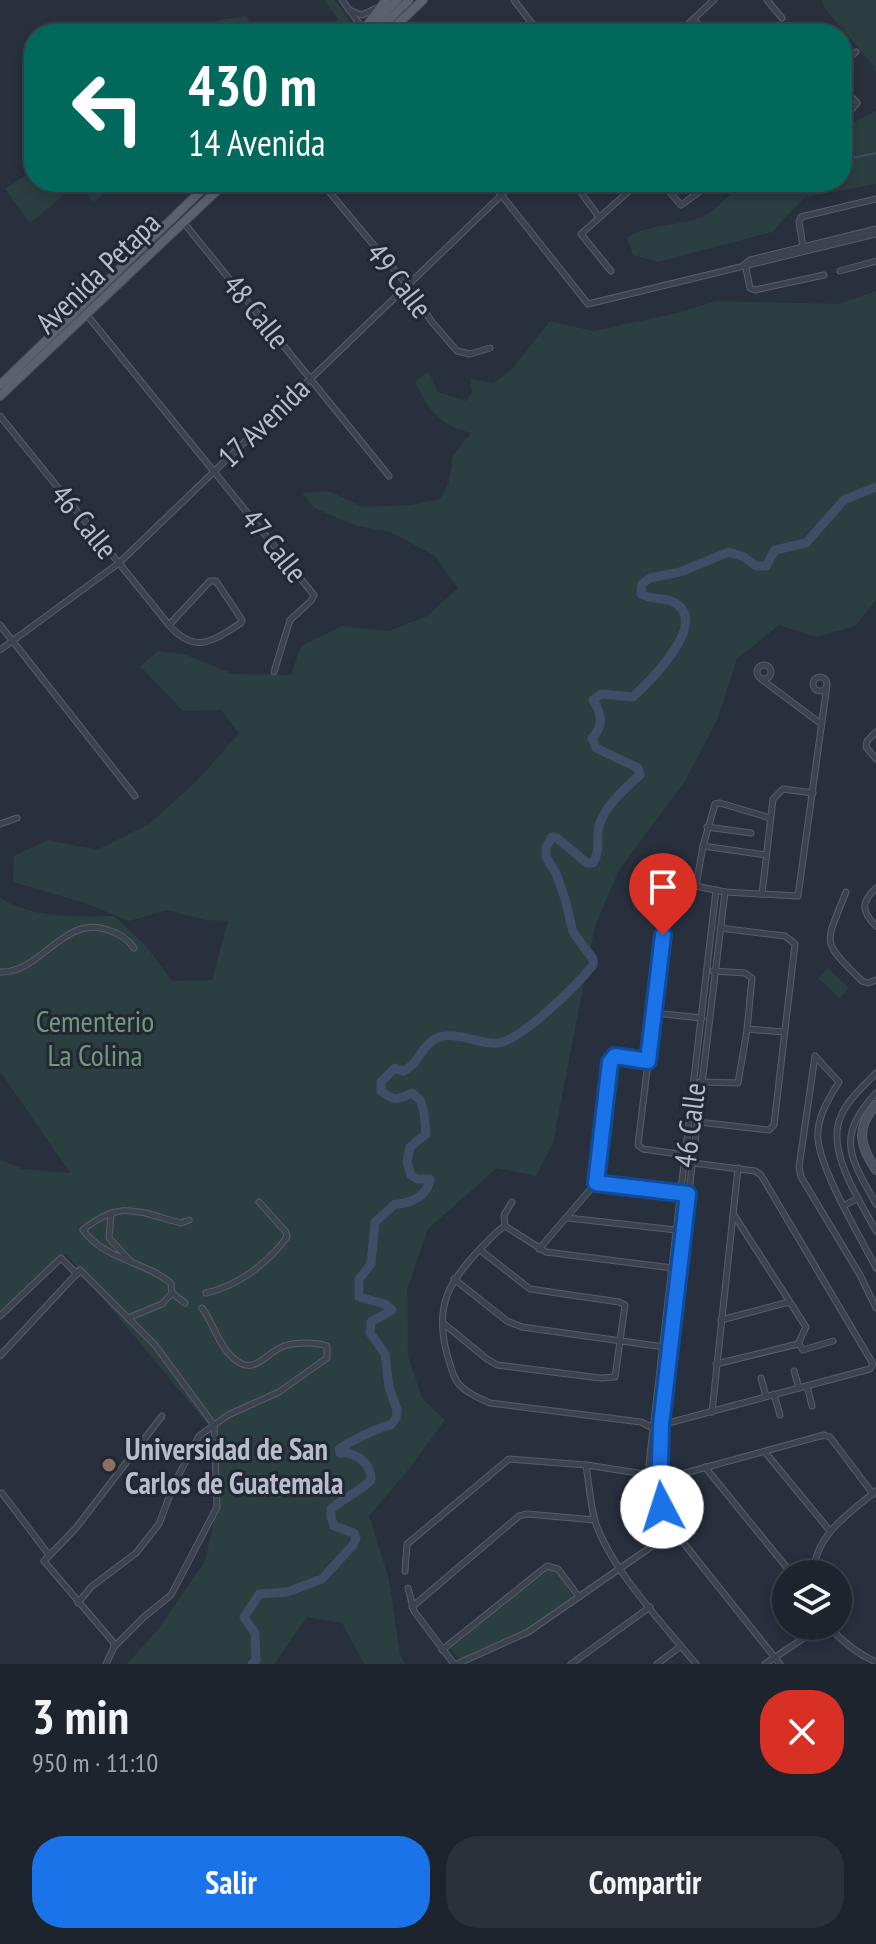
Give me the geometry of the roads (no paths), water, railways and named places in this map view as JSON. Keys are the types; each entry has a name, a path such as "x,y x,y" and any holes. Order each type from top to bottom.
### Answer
{"main road":[{"path":"385,24 409,0"},
{"path":"393,24 416,0"},
{"path":"395,24 423,0"},
{"path":"371,24 389,1"},
{"path":"371,24 389,1"},
{"name":"Avenida Petapa","path":"0,385 199,192"},
{"name":"Avenida Petapa","path":"0,396 216,192"},
{"path":"177,213 184,222"},
{"path":"874,1107 864,1121 861,1138 864,1151 876,1170"}],"street":[{"path":"342,0 358,24"},
{"path":"514,0 532,24"},
{"path":"688,24 714,0"},
{"path":"767,0 782,18"},
{"path":"349,10 362,15 389,1"},
{"path":"694,19 698,24"},
{"path":"852,56 856,52"},
{"name":"49 Calle","path":"329,192 457,351 470,354 490,348"},
{"path":"499,192 588,304 745,264 750,260 876,232"},
{"name":"17 Avenida","path":"0,650 119,563 504,192"},
{"path":"580,192 599,217"},
{"path":"611,271 581,234 628,192"},
{"path":"670,192 681,205 699,192"},
{"path":"804,249 799,222 801,217 876,199"},
{"name":"48 Calle","path":"184,222 389,476"},
{"path":"840,271 876,261"},
{"path":"745,264 750,288 755,290 824,275"},
{"name":"47 Calle","path":"87,314 314,595 287,625 274,672"},
{"name":"46 Calle","path":"0,416 169,625 182,639 198,643 214,641 242,620 216,581 210,581 169,625"},
{"path":"0,625 135,796"},
{"path":"761,679 820,723"},
{"path":"685,1155 640,1148 669,888 681,883 725,892 794,897 801,893 827,685"},
{"path":"876,732 867,741 866,747 876,759"},
{"path":"762,894 770,818 776,794 783,789 813,793"},
{"path":"696,886 707,827 715,804 770,818"},
{"path":"0,824 17,818"},
{"path":"707,827 751,833"},
{"path":"703,846 766,855"},
{"path":"876,888 866,898 864,907 876,926"},
{"name":"46 Calle","path":"716,890 712,971 685,1155 680,1269 656,1482 659,1501 674,1531 780,1664"},
{"name":"46 Calle","path":"656,1482 651,1475 649,1453 676,1230 698,1122 702,1018 725,892"},
{"path":"846,892 828,938 832,951 862,981 868,983 876,980"},
{"path":"0,972 20,967 80,929 103,928 134,948"},
{"path":"698,1122 772,1129 795,944 785,936 720,928"},
{"path":"698,1082 738,1083 747,1029 750,975 712,971"},
{"path":"654,1013 702,1018"},
{"path":"747,1029 784,1032"},
{"path":"539,1249 596,1183 611,1060 615,1056 648,1061"},
{"path":"876,1268 823,1164 818,1137 821,1118 829,1096 839,1082 815,1056 799,1167 801,1177 860,1275 876,1308"},
{"path":"876,1073 844,1110 837,1127 838,1153 876,1231"},
{"path":"876,1093 860,1111 850,1137 851,1154 876,1204"},
{"path":"661,1425 870,1369 873,1364 758,1173 692,1163"},
{"path":"712,1412 738,1168"},
{"path":"596,1183 685,1194"},
{"path":"845,1205 858,1198"},
{"path":"206,1293 227,1287 271,1258 287,1237 259,1202"},
{"path":"512,1202 504,1215 504,1227 459,1270 446,1299 443,1323 446,1348 459,1384 490,1403 641,1422 653,1428"},
{"path":"185,1303 172,1293 171,1283 163,1276 111,1255 83,1230 101,1215 129,1209 181,1223 189,1220"},
{"path":"111,1212 109,1238 132,1264"},
{"path":"716,1364 798,1344 806,1327 733,1214"},
{"path":"568,1218 676,1230"},
{"path":"504,1227 539,1249 680,1269"},
{"path":"443,1323 497,1365 600,1378 615,1377 625,1305 530,1289 480,1250"},
{"path":"0,1316 61,1258 77,1274"},
{"path":"0,1356 80,1270 155,1345 214,1425 217,1507 171,1595 114,1647 106,1664"},
{"path":"454,1279 514,1325 670,1347"},
{"path":"128,1318 162,1304 172,1293"},
{"path":"721,1320 789,1302"},
{"path":"78,1603 91,1587 136,1553 159,1524 180,1470 199,1436 228,1415 279,1392 327,1358 327,1346 316,1342 285,1346 256,1365 241,1365 228,1354 202,1308"},
{"path":"798,1344 803,1350 833,1341"},
{"path":"794,1371 799,1388"},
{"path":"761,1378 766,1396"},
{"path":"807,1386 812,1406"},
{"path":"774,1394 780,1415"},
{"path":"114,1647 44,1561 76,1528 162,1416"},
{"path":"641,1422 654,1416"},
{"path":"656,1482 824,1435 830,1437 874,1492 830,1531 817,1560"},
{"path":"765,1452 830,1531"},
{"path":"405,1571 407,1544 509,1459 586,1465 651,1475"},
{"path":"586,1465 595,1520 605,1544 620,1568 696,1664"},
{"path":"705,1467 781,1560"},
{"path":"2,1493 49,1555"},
{"path":"412,1607 519,1516 527,1514 595,1520"},
{"path":"408,1588 412,1607 442,1650 456,1664 513,1641 674,1531"},
{"path":"442,1650 543,1567 555,1566 579,1597"},
{"path":"571,1664 650,1607"},
{"path":"765,1664 800,1640"},
{"path":"842,1640 876,1662"},
{"path":"657,1664 681,1646"}],"waterway":[{"path":"852,158 876,153"},
{"path":"252,1664 256,1661 255,1633 244,1617 259,1594 287,1592 322,1579 356,1538 354,1533 334,1526 331,1509 371,1480 369,1468 362,1460 352,1454 340,1453 339,1449 391,1425 396,1418 385,1354 370,1333 371,1322 392,1310 385,1304 359,1297 359,1279 371,1264 375,1222 395,1204 412,1201 422,1194 430,1179 417,1179 411,1175 407,1162 410,1147 426,1134 420,1100 412,1093 399,1098 389,1097 381,1091 381,1082 395,1068 403,1071 409,1068 425,1047 443,1036 491,1043 508,1040 548,1010 593,965 593,959 573,932 556,873 546,857 546,847 552,837 557,838 587,863 593,863 597,854 598,831 605,812 640,775 638,768 596,748 592,738 600,719 593,700 601,694 633,697 664,664 682,635 686,621 682,610 671,601 641,594 642,584 650,578 680,572 729,552 744,557 756,566 766,566 775,550 806,543 844,500 876,487"}],"place":[{"name":"Universidad de San Carlos de Guatemala","path":"109,1465"}],"park label":[{"name":"Cementerio La Colina","path":"95,1037"}]}
